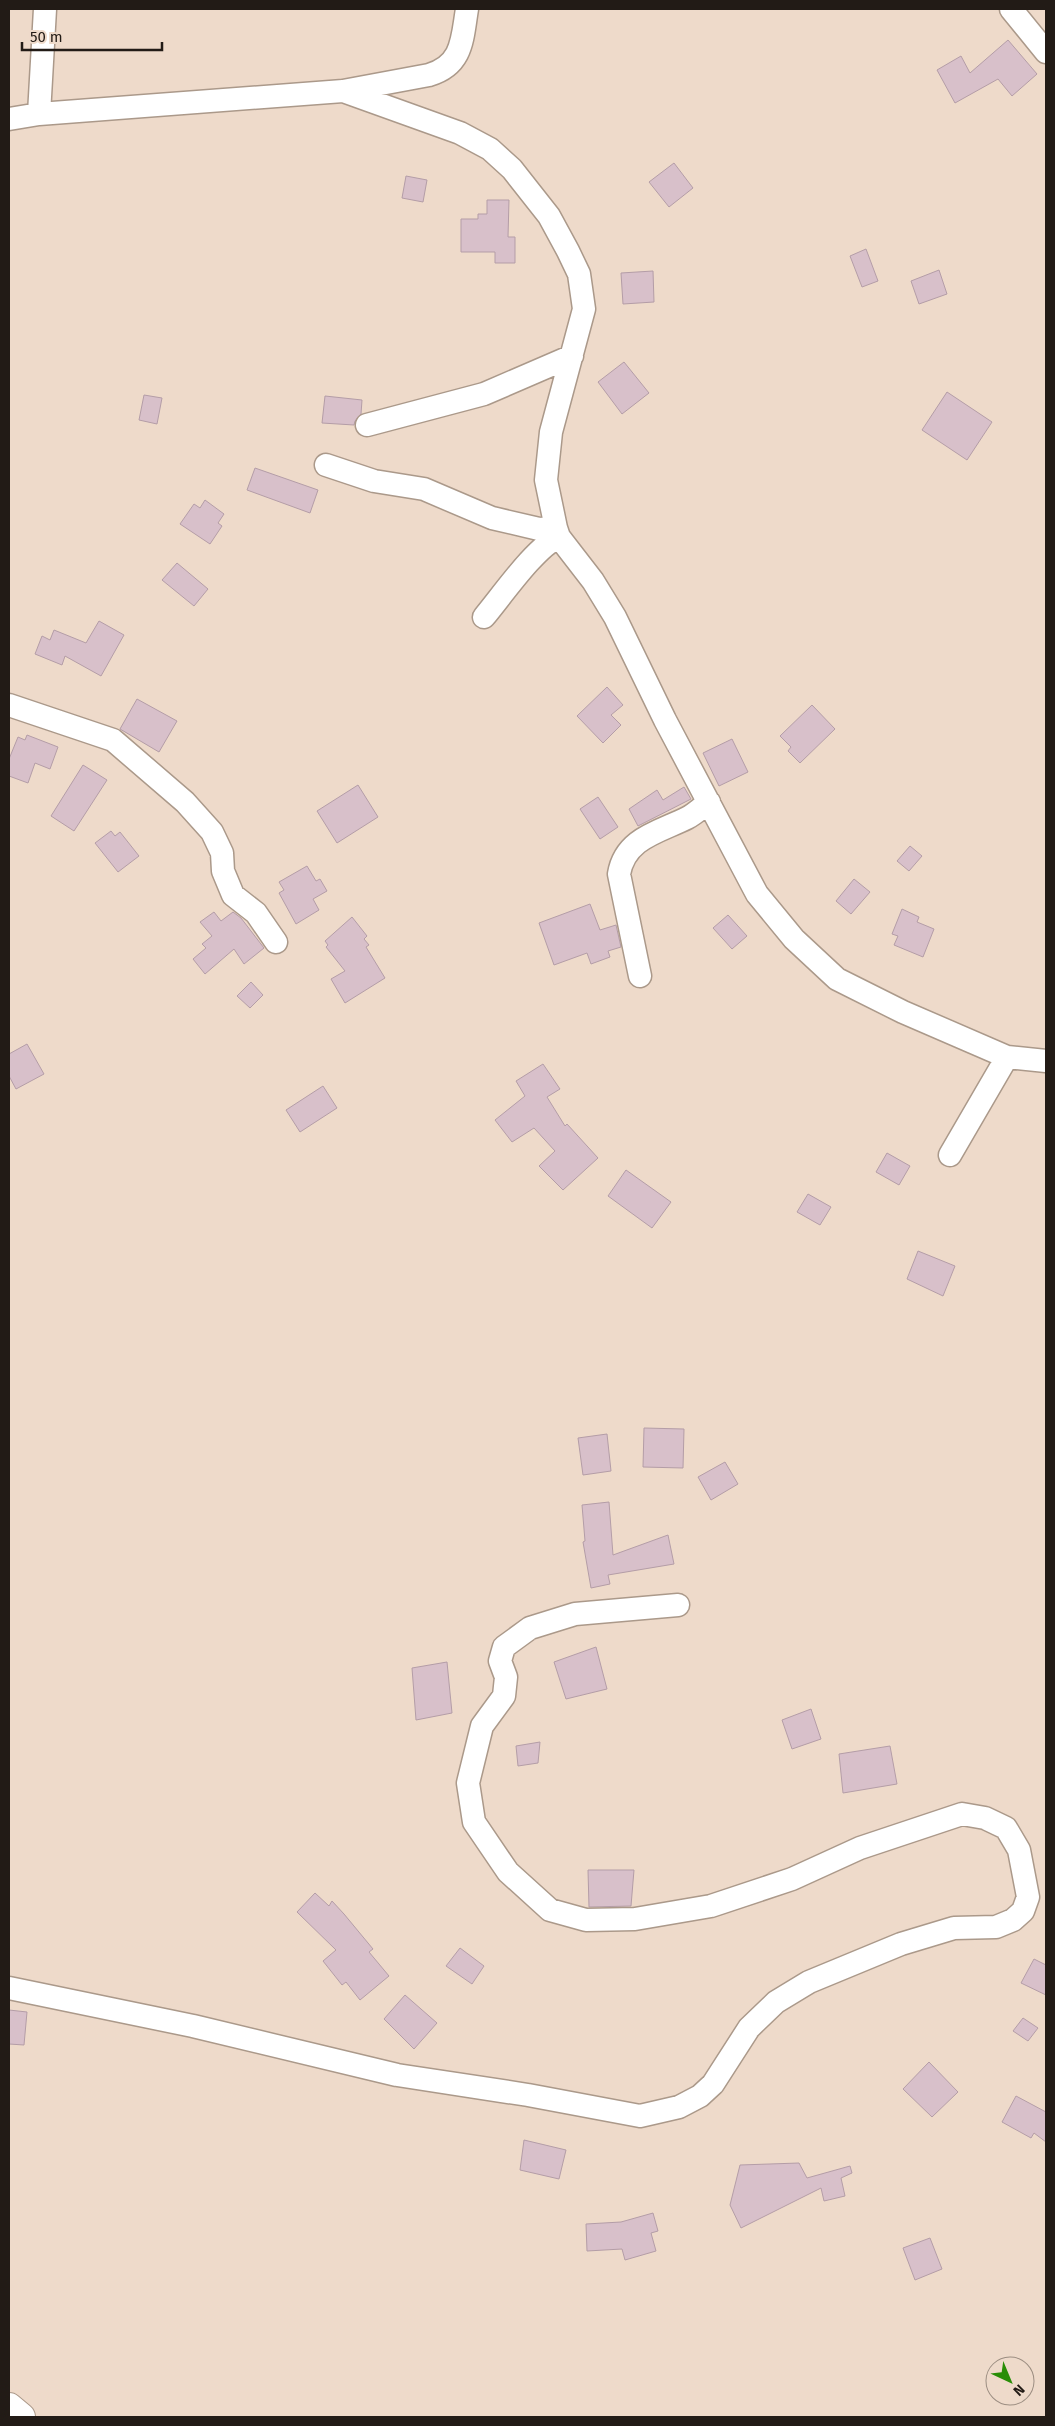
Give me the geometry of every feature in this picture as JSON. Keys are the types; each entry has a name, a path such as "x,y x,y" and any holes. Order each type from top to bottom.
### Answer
{"street":[{"path":"40,114 45,9"},
{"path":"9,119 40,114 343,90 443,71 455,58 458,51 467,9"},
{"path":"1011,9 1046,52"},
{"path":"343,90 460,133 490,149 512,170 549,216 579,274 584,309 552,432 546,480 557,533 593,581 615,617 665,720 757,894 794,939 838,980 903,1012 1007,1057 1046,1061"},
{"path":"366,425 484,394 572,356"},
{"path":"326,465 374,481 424,489 492,518 557,533"},
{"path":"484,617 534,557 553,540 557,533"},
{"path":"9,705 113,740 185,802 212,832 222,853 223,871 233,895 256,913 276,942"},
{"path":"640,976 619,874 621,862 643,837 688,817 709,802"},
{"path":"950,1155 1007,1057"},
{"path":"9,1988 193,2026 397,2075 528,2095 640,2116 679,2107 700,2096 712,2084 749,2028 776,2002 809,1982 901,1944 954,1928 996,1927 1013,1920 1023,1911 1028,1897 1019,1850 1006,1828 985,1818 962,1814 860,1848 792,1879 710,1906 635,1919 586,1920 550,1910 508,1872 474,1822 468,1783 482,1726 504,1696 506,1677 500,1661 504,1647 530,1628 575,1614 678,1605"},
{"path":"9,2407 21,2417"}],"building":[{"path":"1008,40 1037,74 1012,96 998,79 955,103 937,70 961,56 970,73"},
{"path":"674,163 693,188 669,207 649,182"},
{"path":"406,176 427,180 423,202 402,198"},
{"path":"487,200 509,200 508,237 515,237 515,263 495,263 495,252 461,252 461,219 478,219 478,214 487,214"},
{"path":"866,249 878,281 862,287 850,256"},
{"path":"939,270 947,294 919,304 911,281"},
{"path":"653,271 654,302 623,304 621,273"},
{"path":"624,362 649,393 622,414 598,382"},
{"path":"947,392 992,422 967,460 922,430"},
{"path":"144,395 162,398 157,424 139,420"},
{"path":"325,396 362,400 361,414 354,425 322,423"},
{"path":"255,468 318,490 310,513 247,490"},
{"path":"205,500 224,514 218,523 222,526 210,544 180,524 194,504 200,508"},
{"path":"177,563 208,589 194,606 162,580"},
{"path":"99,621 124,635 101,676 65,656 62,665 35,654 42,636 50,640 54,630 86,643"},
{"path":"607,687 623,705 611,715 621,725 603,743 577,716"},
{"path":"137,699 177,721 159,752 120,729"},
{"path":"812,705 835,729 800,763 788,751 791,747 780,736"},
{"path":"27,735 58,747 50,769 35,763 28,783 9,776 9,759 18,737 25,740"},
{"path":"732,739 748,772 719,786 703,753"},
{"path":"83,765 107,780 74,831 51,816"},
{"path":"358,785 378,817 337,843 317,811"},
{"path":"684,787 691,799 638,826 629,809 657,790 663,800"},
{"path":"598,797 618,827 600,839 580,809"},
{"path":"111,831 115,836 120,832 139,856 118,872 95,843"},
{"path":"910,846 922,856 909,871 897,861"},
{"path":"307,866 316,881 320,879 327,891 313,899 319,910 296,924 279,893 284,890 279,882"},
{"path":"854,879 870,892 851,914 836,901"},
{"path":"590,904 600,930 616,925 621,947 608,951 610,957 591,964 587,953 554,965 539,923"},
{"path":"902,909 919,917 917,922 934,929 923,957 894,945 898,936 892,934"},
{"path":"214,912 221,921 233,912 241,918 264,948 244,964 234,949 205,974 193,959 206,948 202,944 212,936 200,922"},
{"path":"728,915 747,936 732,949 713,928"},
{"path":"352,917 367,936 364,939 369,945 366,947 385,978 345,1003 331,979 345,971 326,947 328,945 325,941"},
{"path":"251,982 263,995 250,1008 237,996"},
{"path":"27,1044 44,1074 16,1089 9,1076 9,1054"},
{"path":"543,1064 560,1089 547,1097 565,1126 567,1124 598,1158 563,1190 539,1166 555,1151 534,1128 512,1142 495,1120 525,1096 516,1081"},
{"path":"323,1086 337,1108 300,1132 286,1110"},
{"path":"887,1153 910,1166 899,1185 876,1172"},
{"path":"626,1170 671,1202 652,1228 608,1196"},
{"path":"808,1194 831,1207 820,1225 797,1212"},
{"path":"918,1251 955,1266 943,1296 907,1279"},
{"path":"644,1428 684,1429 683,1468 643,1467"},
{"path":"607,1434 611,1471 583,1475 578,1438"},
{"path":"725,1462 738,1484 711,1500 698,1477"},
{"path":"609,1502 613,1555 668,1535 674,1564 608,1575 610,1584 591,1588 583,1542 585,1541 582,1505"},
{"path":"596,1647 607,1689 566,1699 554,1662"},
{"path":"447,1662 452,1713 416,1720 412,1668"},
{"path":"811,1709 821,1739 792,1749 782,1720"},
{"path":"540,1742 538,1763 518,1766 516,1746"},
{"path":"890,1746 897,1784 843,1793 839,1754"},
{"path":"588,1870 634,1870 631,1906 589,1907"},
{"path":"315,1893 329,1906 332,1901 344,1914 373,1949 369,1952 389,1976 360,2000 346,1982 342,1985 323,1961 336,1950 297,1912"},
{"path":"460,1948 484,1966 472,1984 446,1966"},
{"path":"1034,1959 1046,1965 1046,1995 1021,1983"},
{"path":"405,1995 437,2023 414,2049 384,2019"},
{"path":"9,2010 27,2012 24,2045 9,2044"},
{"path":"1023,2018 1038,2028 1028,2041 1013,2031"},
{"path":"929,2062 958,2092 932,2117 903,2089"},
{"path":"1016,2096 1046,2112 1046,2142 1034,2133 1031,2138 1002,2122"},
{"path":"524,2140 566,2150 559,2179 520,2170"},
{"path":"799,2163 807,2178 850,2166 852,2173 841,2178 845,2196 824,2201 821,2188 741,2228 730,2205 740,2165"},
{"path":"653,2213 658,2231 651,2233 656,2251 625,2260 622,2249 587,2251 586,2224 621,2222"},
{"path":"930,2238 942,2269 915,2280 903,2248"}]}
